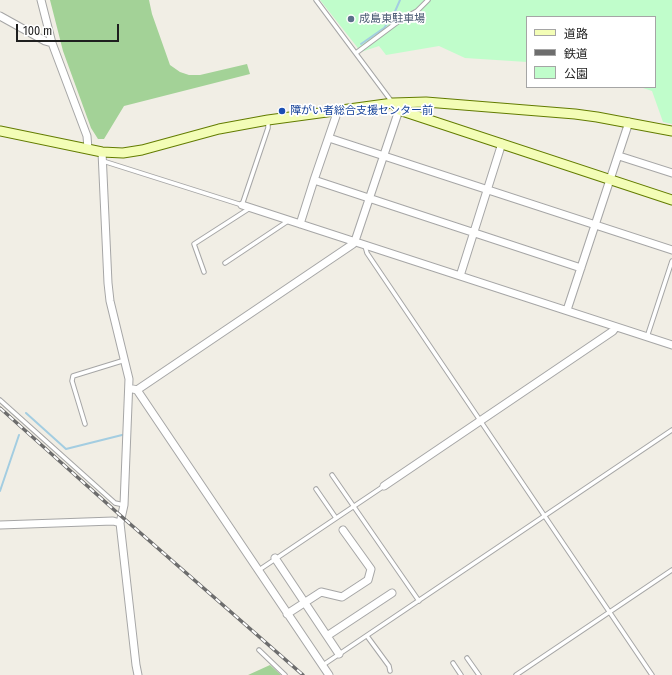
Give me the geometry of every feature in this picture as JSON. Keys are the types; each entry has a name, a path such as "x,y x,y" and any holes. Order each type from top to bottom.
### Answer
{"street":[{"path":"42,0 52,44 87,136 88,149"},
{"path":"0,16 52,44"},
{"path":"0,131 88,149 102,156 142,150 203,132 268,120 336,110 442,103 575,114 629,122 672,131"},
{"path":"396,106 502,144 672,200"},
{"path":"133,389 355,241 384,156 396,106"},
{"path":"300,224 336,116 336,110"},
{"path":"567,310 629,122"},
{"path":"329,138 672,250"},
{"path":"460,276 502,144"},
{"path":"102,156 110,302 129,379 133,389 329,675"},
{"path":"619,156 672,173"},
{"path":"314,180 473,234 581,268"},
{"path":"242,205 672,345"},
{"path":"384,486 616,328"},
{"path":"133,389 124,505 120,523 138,675"},
{"path":"0,525 120,523"},
{"path":"287,614 321,592 342,597 368,580 371,569 343,530"},
{"path":"275,558 339,654"},
{"path":"327,636 392,593"}],"lane":[{"path":"316,0 396,106"},
{"path":"356,53 399,21 417,11 428,0"},
{"path":"102,156 242,205 268,128 268,120"},
{"path":"204,272 194,244 251,208"},
{"path":"225,263 289,220"},
{"path":"365,244 367,252 652,675"},
{"path":"647,337 672,261"},
{"path":"84,424 72,381 73,376 125,360"},
{"path":"0,400 115,503 124,505"},
{"path":"322,666 672,430"},
{"path":"332,475 419,601"},
{"path":"258,571 275,558 384,486"},
{"path":"316,489 336,518"},
{"path":"516,675 672,570"},
{"path":"367,636 389,666 390,671"},
{"path":"259,650 285,675"},
{"path":"468,658 479,675"},
{"path":"453,664 461,675"}],"green space":[{"path":"50,0 149,0 152,14 170,65 180,72 189,75 200,75 247,64 250,74 124,106 104,139 98,139 91,128 63,51"},
{"path":"320,0 672,0 672,124 663,122 652,91 643,88 656,88 656,16 526,16 526,62 465,58 439,46 386,55 379,46 361,52"},
{"path":"270,665 281,675 248,675"}],"waterway":[{"path":"361,44 384,28 393,16 400,0"},
{"path":"26,413 66,449 122,435"},
{"path":"0,491 19,435"}],"railway":[{"path":"0,408 303,675"}],"place":[{"name":"成島東駐車場","path":"351,19"},
{"name":"障がい者総合支援センター前","path":"282,111"}]}
